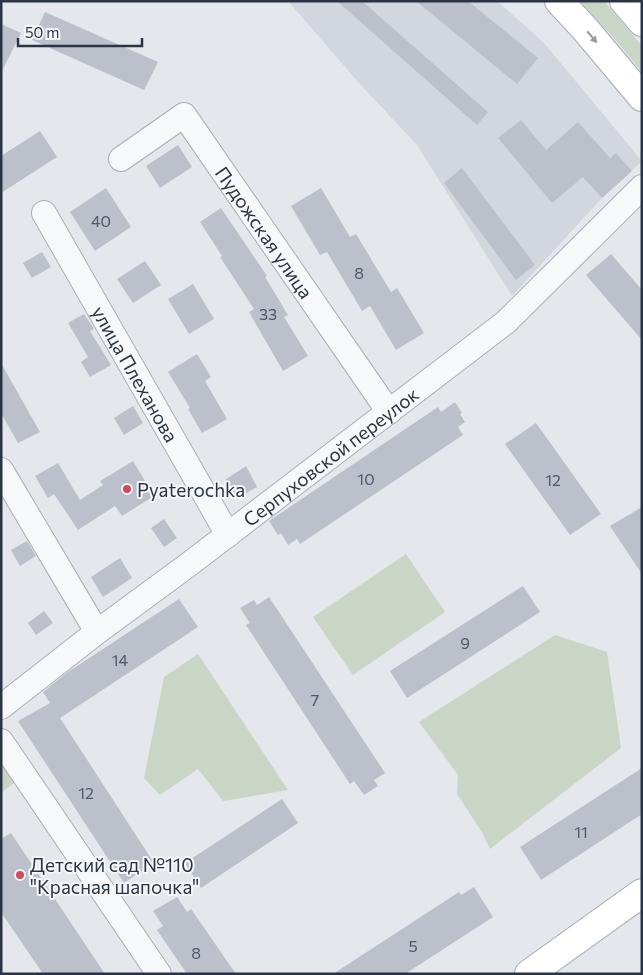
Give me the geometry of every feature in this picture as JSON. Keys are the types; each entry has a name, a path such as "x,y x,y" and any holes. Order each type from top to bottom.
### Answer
{"main road":[{"path":"559,1 586,29 642,97"},
{"path":"624,1 642,22"},
{"path":"529,974 642,893"}],"street":[{"name":"Пудожская улица","path":"122,159 184,115 390,412"},
{"name":"Серпуховской переулок","path":"1,707 506,322 642,187"},
{"name":"улица Плеханова","path":"44,213 228,535"},
{"path":"1,470 97,632"},
{"path":"1,741 159,974"}],"shaded area":[{"path":"288,1 497,1 544,43 642,161 602,198 512,296 417,145 359,83"}],"green space":[{"path":"580,1 604,1 642,46 642,72 619,44"},
{"path":"406,554 445,612 353,675 313,617"},
{"path":"555,635 607,652 621,748 490,849 482,832 457,794 458,775 419,722"},
{"path":"198,654 288,790 223,801 198,769 160,795 144,778 164,677"},
{"path":"1,762 15,782 1,793"}],"building":[{"path":"337,1 362,1 488,112 477,125"},
{"path":"416,1 468,1 538,58 517,84"},
{"path":"45,12 158,62 144,90 32,40"},
{"path":"1,24 21,33 1,73"},
{"path":"521,120 546,150 578,122 610,158 616,153 632,171 602,198 583,177 552,203 498,138"},
{"path":"40,131 57,157 1,193 1,156"},
{"path":"178,145 192,167 160,188 146,166"},
{"path":"462,168 535,265 516,280 444,183"},
{"path":"106,188 131,227 95,251 70,212"},
{"path":"321,188 350,237 356,234 391,292 397,288 424,333 396,350 370,306 362,311 327,252 320,255 291,206"},
{"path":"221,208 267,276 265,277 288,315 284,317 308,356 283,371 249,312 254,309 200,222"},
{"path":"42,252 51,267 32,278 23,263"},
{"path":"611,254 642,290 642,340 586,275"},
{"path":"145,261 161,285 133,303 117,279"},
{"path":"193,284 214,319 189,334 168,299"},
{"path":"84,314 94,329 90,331 111,365 90,377 81,362 88,357 68,323"},
{"path":"197,354 211,377 205,381 227,419 202,433 188,409 190,408 168,372"},
{"path":"1,363 40,432 18,443 1,413"},
{"path":"455,402 465,422 458,427 463,435 300,544 297,539 288,545 281,533 278,535 269,521 438,407 441,412"},
{"path":"133,406 143,423 124,435 114,418"},
{"path":"536,423 601,514 570,535 505,444"},
{"path":"133,461 154,496 122,516 115,506 78,530 54,494 48,498 35,476 58,463 80,500 103,485 100,481"},
{"path":"246,466 257,487 236,499 225,480"},
{"path":"642,507 642,574 610,526"},
{"path":"164,519 177,538 164,547 151,528"},
{"path":"27,541 36,556 20,566 11,550"},
{"path":"120,558 132,578 103,597 91,577"},
{"path":"523,586 540,612 407,698 390,671"},
{"path":"269,597 385,773 374,780 378,786 364,795 354,781 350,784 246,625 250,623 240,608 254,600 257,605"},
{"path":"179,599 198,627 60,718 154,863 124,883 18,721 50,703 43,692 68,672"},
{"path":"44,611 53,623 36,635 28,623"},
{"path":"642,768 642,814 541,880 520,847"},
{"path":"282,799 298,823 201,888 185,863"},
{"name":"Детский сад №110 \"Красная шапочка\"","path":"11,833 105,974 43,974 1,912 1,839"},
{"path":"474,887 493,917 405,974 333,974 459,892 461,895"},
{"path":"177,897 187,912 191,909 236,974 187,974 157,930 163,926 153,911"}],"place":[{"name":"Pyaterochka","path":"127,489"},
{"name":"Детский сад №110 \"Красная шапочка\"","path":"20,875"}]}
